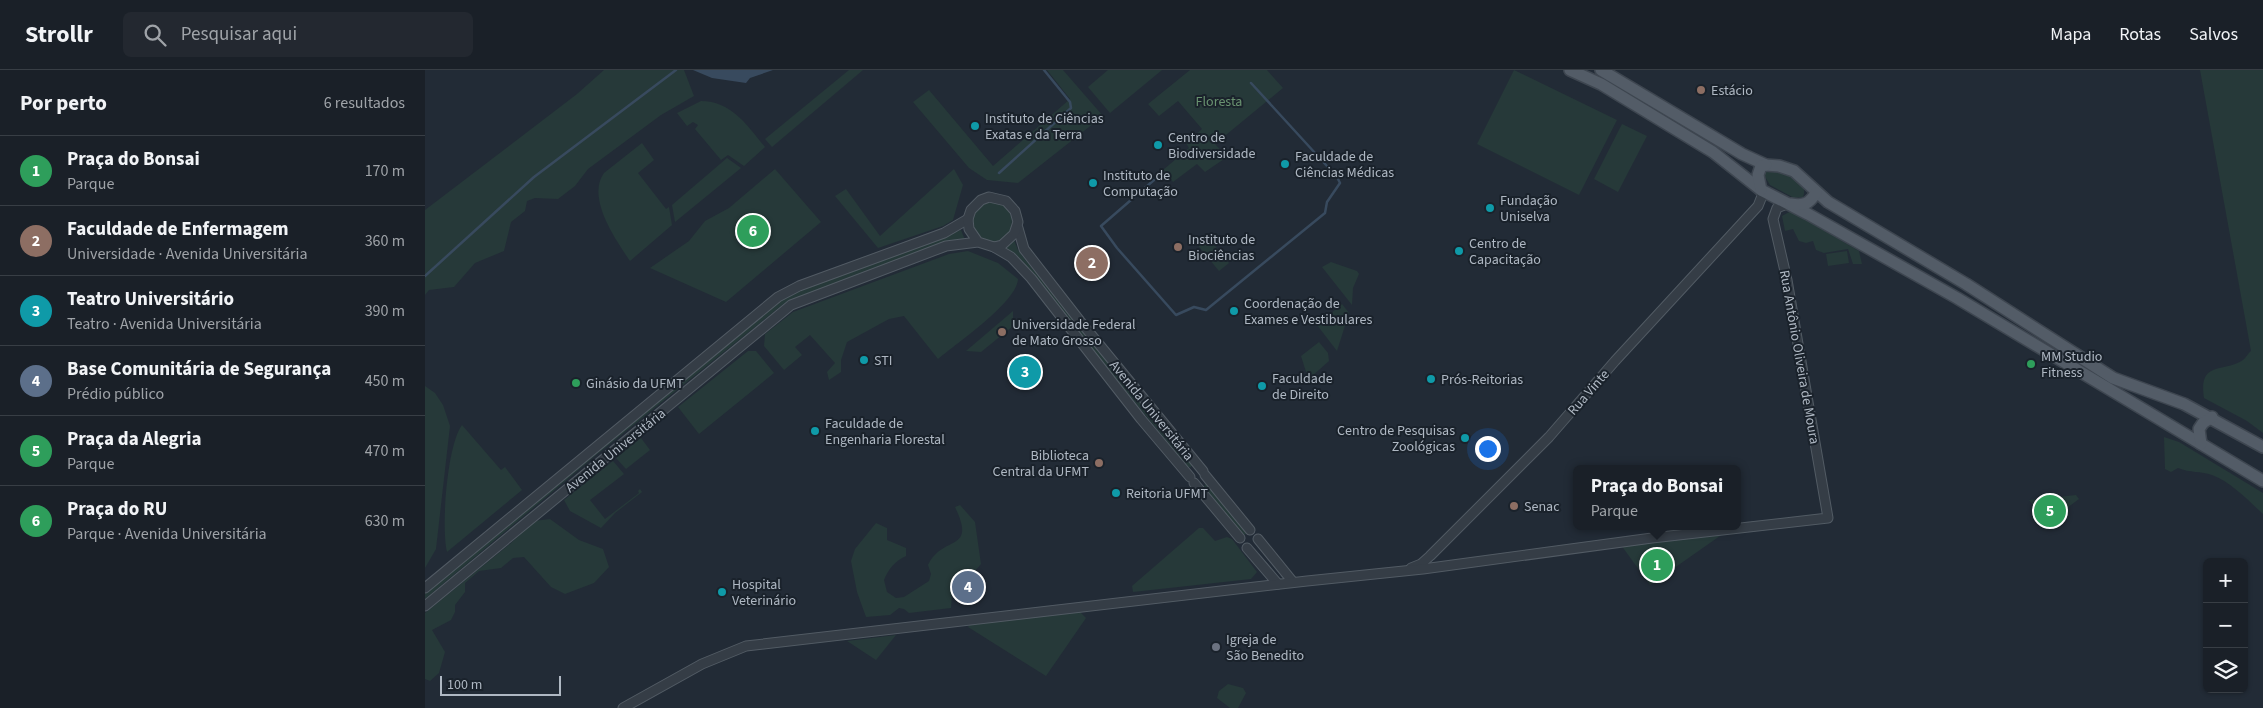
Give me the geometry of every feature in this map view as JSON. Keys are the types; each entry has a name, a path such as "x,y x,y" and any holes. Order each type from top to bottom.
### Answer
{"main road":[{"path":"1570,70 1601,84 1713,152 1761,190 1957,298 2263,481"},
{"path":"1601,70 1742,154 1766,165 1779,166 1794,171 1828,202 1966,284 2113,378 2184,404 2212,417 2263,447"},
{"path":"1761,190 1758,175 1761,166 1766,165"},
{"path":"1787,204 1803,206 1812,200 1816,193"},
{"path":"2201,444 2199,429 2207,419 2212,417"}],"street":[{"name":"Rua Vinte","path":"1393,572 1421,564 1549,437 1615,360 1758,206 1762,196 1761,190"},
{"name":"Avenida Universitária","path":"425,588 778,297 799,286 944,233 968,219 971,210 981,200 998,198 1006,201 1015,211 1017,227 1024,249 1250,530"},
{"name":"Rua Antônio Oliveira de Moura","path":"1741,528 1828,518 1787,280 1773,219 1777,208 1787,204"},
{"path":"968,219 969,229 979,242"},
{"path":"994,247 1009,241 1017,227"},
{"name":"Avenida Universitária","path":"425,606 791,305 946,246 979,242 994,247 1011,258 1031,278 1135,412 1240,538"},
{"name":"Avenida Universitária","path":"1192,480 1194,470 1204,473"},
{"name":"Rua Antônio Oliveira de Moura","path":"1393,572 1727,530"},
{"path":"1258,539 1293,582"},
{"path":"1247,548 1277,584"},
{"path":"623,708 702,664 746,646 1393,572"}],"green space":[{"path":"604,70 684,70 694,96 661,115 588,169 575,186 558,199 535,198 527,201 525,211 511,222 504,251 475,263 454,287 429,290 425,295 425,210 577,94"},
{"path":"849,70 863,70 772,147 765,139"},
{"path":"1047,70 1063,70 1103,116 1018,183 987,180 969,168 913,102 929,90 993,166 1070,99"},
{"path":"1108,70 1162,70 1110,113 1088,87"},
{"name":"Floresta","path":"1190,70 1267,70 1283,88 1215,144 1227,157 1205,172 1197,164 1173,182 1163,170 1189,148 1186,143 1202,129 1178,101 1159,116 1148,104"},
{"path":"1514,70 1617,120 1579,195 1477,144"},
{"path":"2200,70 2263,70 2263,433 2247,421 2204,398 2203,386 2205,378 2209,373 2236,364 2251,351"},
{"path":"701,101 712,102 730,110 745,123 765,147 744,166 728,155 721,160 695,129 698,125 693,122 687,126 677,113"},
{"path":"1622,124 1647,136 1618,192 1594,179"},
{"path":"642,143 654,160 638,173 666,209 669,207 672,225 630,261 605,218 601,206 599,183 604,173"},
{"path":"727,158 741,168 675,222 672,205"},
{"path":"1770,168 1799,181 1803,186 1803,197 1794,198 1770,185 1764,175 1765,171"},
{"path":"775,169 821,222 726,302 650,268 689,241 705,221 729,208"},
{"path":"954,169 963,185 953,220 943,226 878,248 835,196 846,189 880,236"},
{"path":"996,202 1003,205 1009,211 1012,222 1011,230 1003,239 996,242 988,242 981,239 973,230 972,218 975,211 984,203"},
{"path":"1791,211 1859,251 1862,264 1853,264 1848,249 1824,253 1816,250 1813,241 1806,243 1799,241 1793,229 1785,231 1782,216"},
{"path":"961,230 965,240 945,242 786,302 595,456 425,599 425,591 775,301 798,290"},
{"path":"1206,235 1229,263 1219,271 1196,243"},
{"path":"1014,240 1018,250 1027,262 1192,463 1191,467 1188,467 1026,269 1003,248"},
{"path":"968,251 998,263 1018,279 1008,299 985,322 938,359 904,316 889,319 847,342 841,360 841,372 829,380 827,372 835,363 810,335 795,347 802,355 784,370 764,346 765,334 793,312 949,254"},
{"path":"1847,251 1849,263 1828,266 1826,254"},
{"path":"1331,262 1357,271 1359,274 1353,288 1352,305 1322,267"},
{"path":"1342,304 1349,313 1337,351 1317,325"},
{"path":"1013,311 1013,326 981,352 966,351"},
{"path":"1319,342 1328,353 1329,361 1311,377 1306,372 1301,356"},
{"path":"748,351 756,351 774,373 699,434 678,407"},
{"path":"425,386 435,393 443,405 450,426 436,549 425,568"},
{"path":"462,425 501,470 505,467 522,490 447,552 445,506 449,467 452,450"},
{"path":"2164,437 2179,442 2263,493 2263,514 2239,492 2219,478 2178,468 2171,472 2165,469"},
{"path":"641,438 650,450 626,469 616,458"},
{"path":"613,461 624,474 590,500 605,519 639,493 640,489 642,492 615,513 601,528 570,511 564,500"},
{"path":"1206,483 1248,532 1244,535 1204,487"},
{"path":"2076,495 2079,499 2047,523 2029,500"},
{"path":"960,505 975,522 981,564 975,571 959,572 953,580 951,608 909,613 899,608 890,615 866,617 857,592 851,561 855,549 876,523 887,528 887,540 906,548 906,556 893,565 884,580 887,592 896,598 904,597 929,581 931,574 928,565 934,555 960,537 962,531 961,521 955,507"},
{"path":"550,519 579,540 603,549 609,567 594,583 565,594 551,587 524,557 513,558 501,568 479,571 465,583 465,592 455,605 455,612 451,620 432,630 445,652 439,673 430,681 425,679 425,613 511,543 534,521"},
{"path":"1199,528 1203,528 1215,541 1227,537 1232,539 1257,572 1251,579 1133,592 1132,586"},
{"path":"1727,531 1650,585 1621,545"},
{"path":"1079,611 1086,618 1046,676 968,627 970,624"},
{"path":"896,635 876,660 847,641"},
{"path":"1228,684 1243,688 1246,693 1238,708 1230,708 1217,698 1219,691"}],"water":[{"path":"693,70 773,70 750,78 746,83 712,78"},
{"path":"749,222 758,226 762,235 758,244 749,248 740,244 736,235 740,226"}],"waterway":[{"path":"425,276 534,177 676,70"},
{"path":"999,173 1071,108 1070,102 1044,70"},
{"path":"1154,180 1101,226 1117,248 1176,315 1194,307 1206,310 1325,213 1327,202 1340,183 1337,177 1251,83"}],"place":[{"name":"Estácio","path":"1701,90"},
{"name":"Instituto de Ciências Exatas e da Terra","path":"975,126"},
{"name":"Centro de Biodiversidade","path":"1158,145"},
{"name":"Faculdade de Ciências Médicas","path":"1285,164"},
{"name":"Instituto de Computação","path":"1093,183"},
{"name":"Fundação Uniselva","path":"1490,208"},
{"name":"Praça do RU","path":"753,231"},
{"name":"Instituto de Biociências","path":"1178,247"},
{"name":"Centro de Capacitação","path":"1459,251"},
{"name":"Faculdade de Enfermagem","path":"1092,263"},
{"name":"Coordenação de Exames e Vestibulares","path":"1234,311"},
{"name":"Universidade Federal de Mato Grosso","path":"1002,332"},
{"name":"STI","path":"864,360"},
{"name":"MM Studio Fitness","path":"2031,364"},
{"name":"Teatro Universitário","path":"1025,372"},
{"name":"Prós-Reitorias","path":"1431,379"},
{"name":"Ginásio da UFMT","path":"576,383"},
{"name":"Faculdade de Direito","path":"1262,386"},
{"name":"Faculdade de Engenharia Florestal","path":"815,431"},
{"name":"Centro de Pesquisas Zoológicas","path":"1465,438"},
{"name":"Biblioteca Central da UFMT","path":"1099,463"},
{"name":"Reitoria UFMT","path":"1116,493"},
{"name":"Senac","path":"1514,506"},
{"name":"Praça da Alegria","path":"2050,511"},
{"name":"Praça do Bonsai","path":"1657,565"},
{"name":"Base Comunitária de Segurança","path":"968,587"},
{"name":"Hospital Veterinário","path":"722,592"},
{"name":"Igreja de São Benedito","path":"1216,647"}]}
